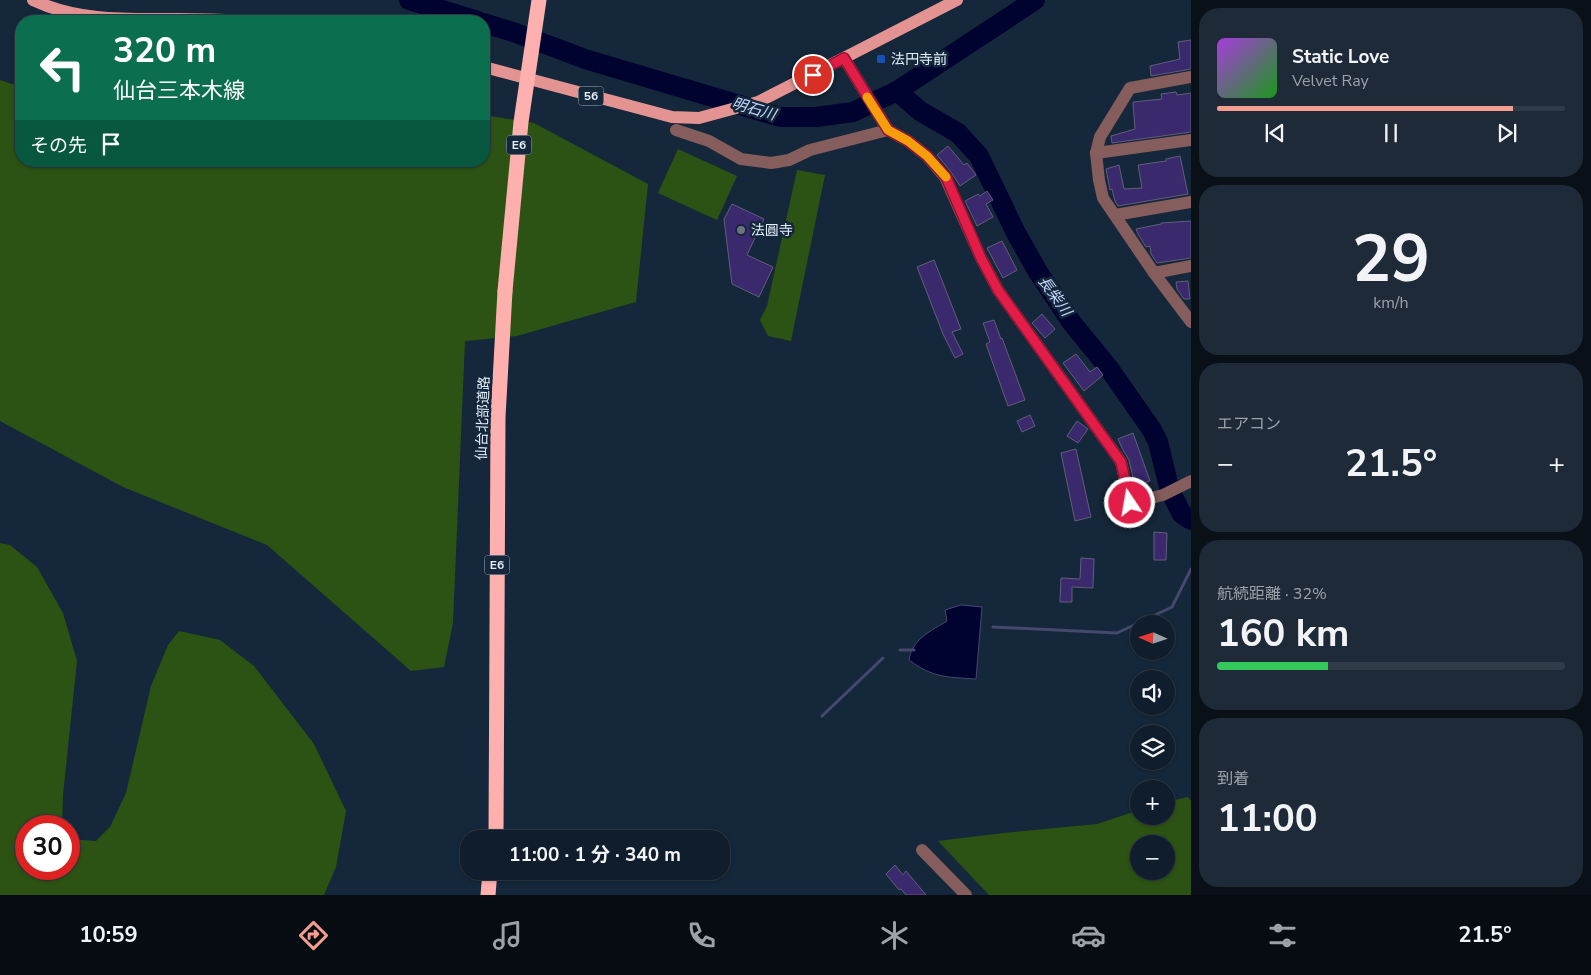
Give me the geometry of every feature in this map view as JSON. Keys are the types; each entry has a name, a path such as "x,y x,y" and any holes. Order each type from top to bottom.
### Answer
{"highway":[{"name":"仙台北部道路","path":"496,830 498,417 505,291 522,122 539,0"},
{"path":"493,830 496,782"},
{"path":"488,895 489,880"},
{"path":"496,880 496,895"}],"main road":[{"path":"33,0 69,12 85,15"},
{"name":"56","path":"490,69 672,117 699,118 758,102 957,0"}],"street":[{"path":"844,58 888,130 908,141 927,156 946,177 981,258 998,290 1121,462 1130,503 1163,495 1191,481"},
{"path":"1191,77 1130,88 1100,137 1096,153 1098,180 1103,198 1154,273 1191,322"},
{"path":"676,130 709,141 741,159 771,163 789,160 810,150 888,130"},
{"path":"1096,153 1191,140"},
{"path":"1114,215 1191,202"},
{"path":"1154,273 1191,266"},
{"path":"922,850 966,895"}],"green space":[{"path":"0,80 15,85 15,167 490,167 490,116 534,123 648,184 636,302 517,336 465,341 453,623 444,667 411,671 267,545 123,487 0,421"},
{"path":"678,149 737,176 717,220 658,193"},
{"path":"797,170 825,175 791,341 768,336 760,320 767,306"},
{"path":"0,543 10,545 37,567 63,613 77,661 62,815 15,815 15,880 80,880 80,840 96,841 110,827 126,793 151,686 168,645 179,631 220,640 254,666 314,744 346,811 336,867 324,895 0,895"},
{"path":"1188,797 1191,801 1191,895 989,895 938,841 1003,833 1097,824 1130,813 1130,825 1175,825 1175,800"}],"water":[{"path":"961,605 982,607 976,679 941,676 909,660 918,641 947,621 945,610"}],"building":[{"path":"1191,40 1191,69 1151,76 1150,66 1180,59 1178,42"},
{"path":"1176,92 1177,95 1191,93 1191,132 1112,143 1111,136 1135,129 1133,102 1162,99 1161,94"},
{"path":"948,146 964,165 967,163 976,175 960,186 937,155"},
{"path":"1180,156 1188,194 1118,206 1112,189 1110,190 1106,169 1119,165 1124,189 1142,188 1138,165 1166,161 1166,159"},
{"path":"987,191 993,200 986,204 993,217 977,226 965,201 978,194 980,196"},
{"path":"732,204 764,219 747,255 773,267 759,297 732,284 724,219"},
{"path":"1191,221 1191,258 1157,263 1151,254 1150,246 1146,247 1136,229 1161,223"},
{"path":"1002,241 1017,270 1003,278 987,248"},
{"path":"934,260 961,329 952,332 963,354 955,358 943,334 917,267"},
{"path":"1188,281 1190,299 1184,299 1177,289 1176,282"},
{"path":"1042,314 1055,329 1045,338 1032,323"},
{"path":"994,320 1025,400 1008,406 986,344 990,342 983,323"},
{"path":"1076,354 1090,372 1097,367 1103,375 1084,391 1063,363"},
{"path":"1030,415 1035,426 1022,432 1017,421"},
{"path":"1077,421 1088,429 1078,443 1067,436"},
{"path":"1133,433 1150,481 1135,486 1129,460 1118,439"},
{"path":"1076,449 1091,517 1075,521 1061,453"},
{"path":"1154,532 1167,533 1166,560 1154,560"},
{"path":"1081,558 1094,559 1093,588 1072,587 1072,602 1060,602 1061,578 1080,579"},
{"path":"895,865 903,875 906,871 926,895 906,895 901,889 899,890 886,874"}],"waterway":[{"name":"明石川","path":"409,0 458,15"},
{"name":"明石川","path":"490,25 585,59 780,117 816,117 853,112 897,91 1035,0"},
{"name":"長柴川","path":"897,91 920,111 958,133 979,156 1016,233 1038,272 1072,323 1108,367 1152,430 1158,442 1170,491 1182,514 1191,520"},
{"path":"993,627 1117,633 1172,607 1191,569"},
{"path":"900,650 914,650"},
{"path":"822,716 883,658"}],"slow traffic":[{"path":"867,97 888,130 908,141 927,156 946,177"}],"place":[{"name":"法円寺前","path":"881,59"},
{"name":"法圓寺","path":"741,230"}],"route":[{"path":"813,75 844,58 888,130 908,141 927,156 946,177 981,258 998,290 1121,462 1130,503"}]}
